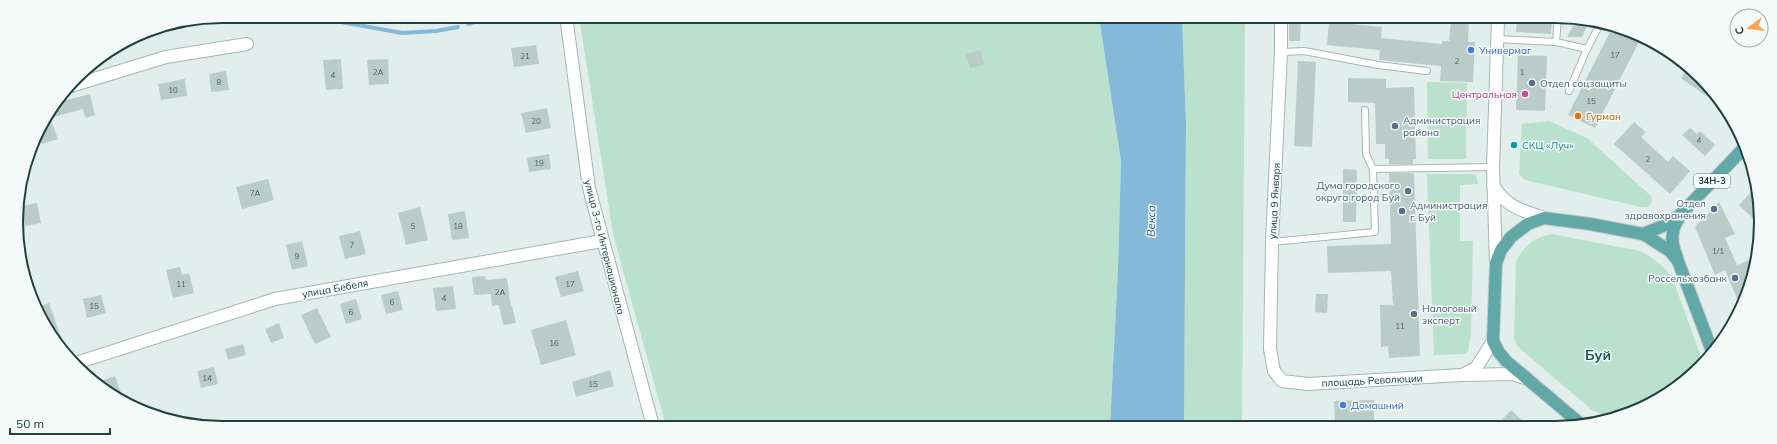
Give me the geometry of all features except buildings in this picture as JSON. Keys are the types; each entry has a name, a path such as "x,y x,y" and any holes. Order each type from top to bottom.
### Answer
{"main road":[{"name":"34Н-3","path":"1680,215 1741,151"},
{"path":"1643,234 1663,226 1680,215"},
{"path":"1680,215 1672,234 1674,251 1710,346"},
{"path":"1544,218 1590,224 1643,234 1665,247 1678,261"},
{"name":"площадь Революции","path":"1544,218 1528,224 1511,237 1501,250 1496,263 1493,341 1498,352 1506,361 1576,420"}],"street":[{"name":"улица 3-го Интернационала","path":"567,23 589,188 602,241 652,421"},
{"name":"улица 9 Января","path":"1281,23 1272,242 1270,349 1274,372 1282,380"},
{"path":"1496,263 1492,183 1498,23"},
{"path":"79,84 166,57 247,44"},
{"path":"1492,183 1500,196 1510,204 1544,218"},
{"name":"улица Бебеля","path":"80,362 275,299 602,241"},
{"name":"площадь Революции","path":"1461,375 1476,368 1493,341"},
{"name":"площадь Революции","path":"1282,380 1308,384 1461,375 1512,374 1525,378"}],"lane":[{"path":"1556,42 1558,23"},
{"path":"1569,91 1598,28"},
{"path":"1497,38 1556,42 1587,50"},
{"path":"1281,52 1304,51 1372,64 1426,71"},
{"path":"1272,242 1375,232 1373,169 1366,154 1365,110"},
{"path":"1373,169 1493,167"}],"green space":[{"path":"580,23 1100,23 1121,161 1118,269 1110,421 665,421 613,234"},
{"path":"1182,23 1245,23 1242,421 1184,421 1186,124"},
{"path":"1427,82 1467,83 1466,159 1428,159"},
{"path":"1549,121 1587,138 1651,196 1652,202 1648,207 1641,207 1525,180 1519,174 1522,124"},
{"path":"1427,174 1476,175 1478,184 1460,185 1460,241 1473,241 1471,334 1468,351 1464,354 1434,355"},
{"path":"1552,234 1640,251 1650,256 1670,274 1673,279 1701,357 1686,372 1666,387 1631,406 1604,415 1592,410 1517,346 1514,338 1516,262 1522,251 1530,243 1546,235"}],"water":[{"name":"Векса","path":"1100,23 1182,23 1186,124 1184,421 1110,421 1118,269 1121,161"}],"waterway":[{"path":"347,23 402,33 436,31 458,27"}],"place":[{"name":"Универмаг","path":"1471,50"},
{"name":"Отдел соцзащиты","path":"1532,83"},
{"name":"Центральная","path":"1525,94"},
{"name":"Гурман","path":"1578,116"},
{"name":"Администрация района","path":"1395,126"},
{"name":"СКЦ «Луч»","path":"1514,145"},
{"name":"Дума городского округа город Буй","path":"1408,191"},
{"name":"Отдел здравохранения","path":"1714,209"},
{"name":"Администрация г. Буй","path":"1402,211"},
{"name":"Россельхозбанк","path":"1735,278"},
{"name":"Налоговый эксперт","path":"1414,314"},
{"name":"Домашний","path":"1343,405"}],"district":[{"name":"Буй","path":"1598,355"}]}
